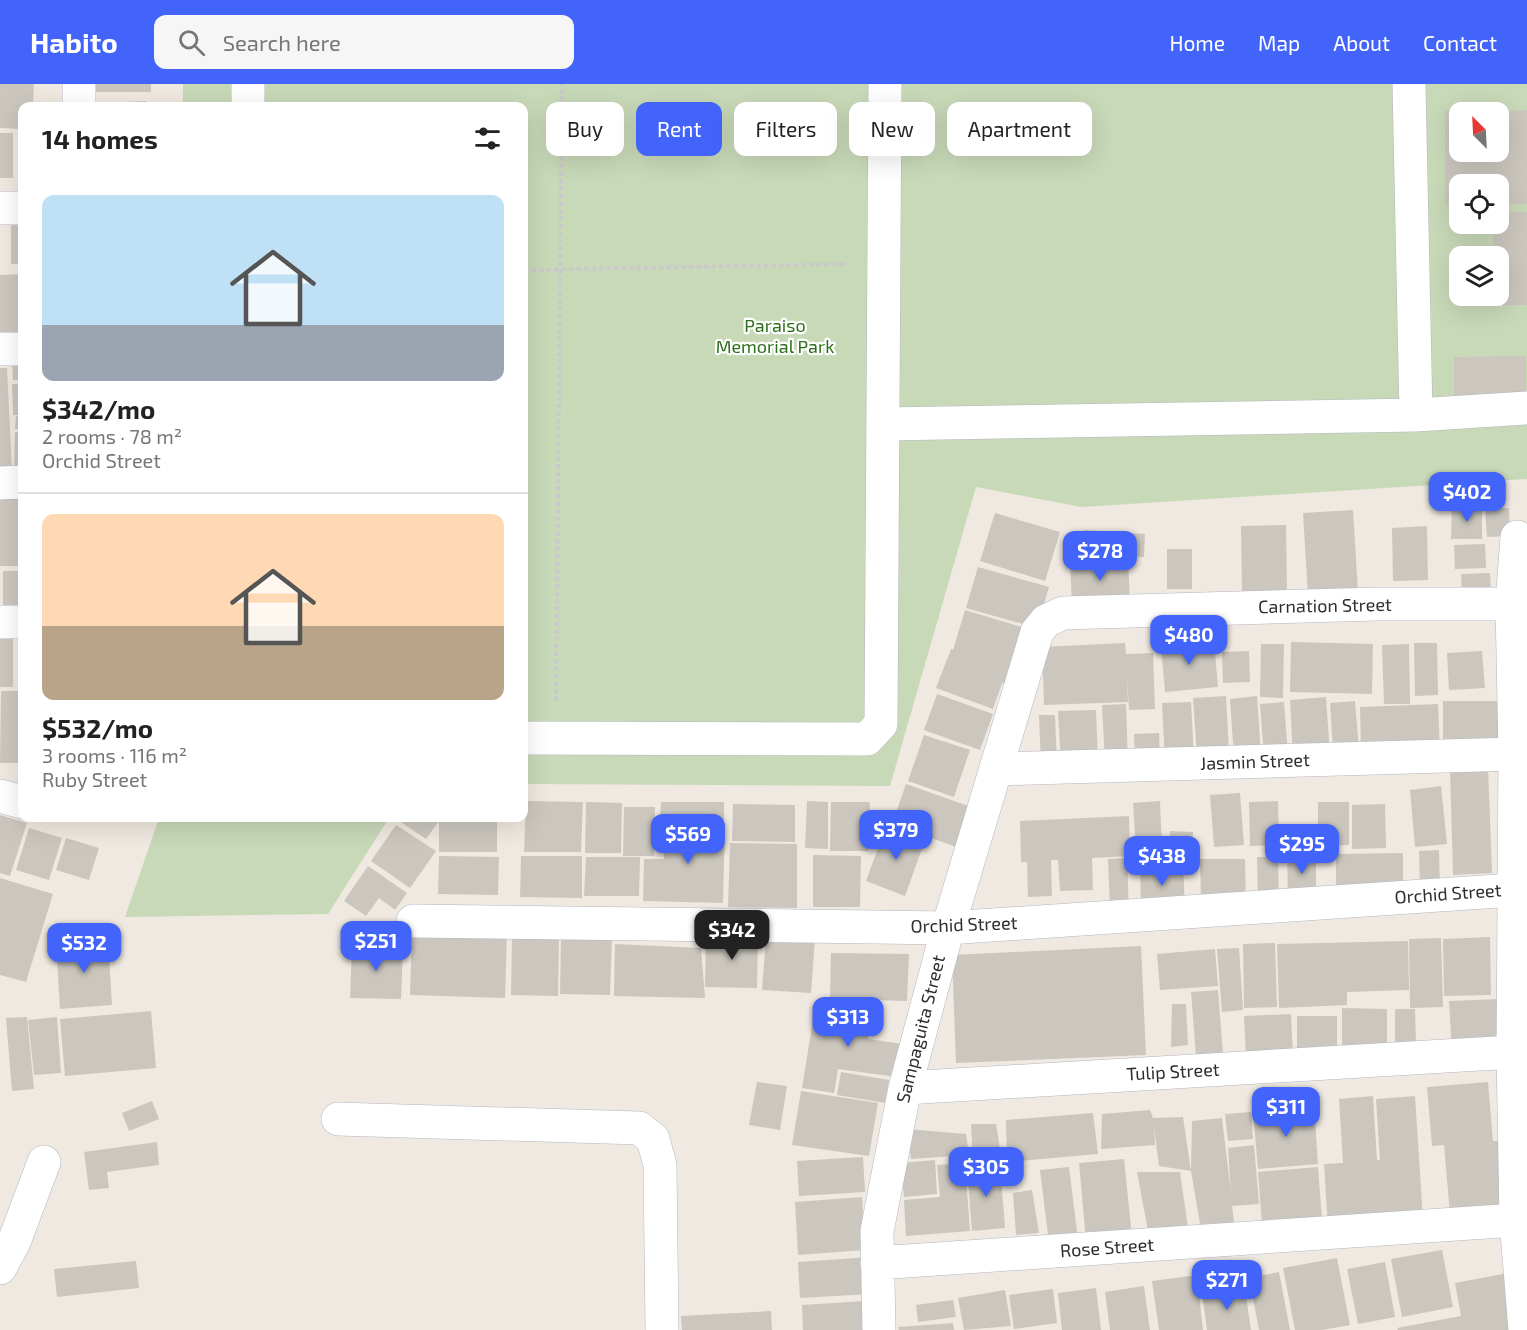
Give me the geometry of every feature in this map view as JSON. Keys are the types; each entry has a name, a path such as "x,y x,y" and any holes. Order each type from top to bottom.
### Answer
{"street":[{"path":"79,84 80,102"},
{"path":"248,84 248,102"},
{"path":"528,738 867,739 881,724 885,84"},
{"path":"1409,84 1416,415"},
{"path":"0,208 18,208"},
{"path":"0,349 18,348"},
{"path":"884,424 1416,415 1527,408"},
{"path":"0,483 18,482"},
{"path":"1517,537 1512,604 1515,754 1513,1052 1516,1220 1525,1330"},
{"name":"Carnation Street","path":"1037,632 1046,621 1063,613 1377,604 1512,604"},
{"path":"0,622 18,622"},
{"name":"Sampaguita Street","path":"879,1330 877,1230 905,1088 948,928 1037,632"},
{"name":"Jasmin Street","path":"996,769 1515,754"},
{"path":"0,796 18,801"},
{"name":"Orchid Street","path":"413,921 948,928 1513,890"},
{"name":"Tulip Street","path":"905,1088 1513,1052"},
{"path":"338,1119 639,1128 653,1139 660,1165 662,1330"},
{"path":"0,1268 14,1242 44,1162"},
{"name":"Rose Street","path":"877,1263 1516,1220"}],"path":[{"path":"556,737 562,84"},
{"path":"528,270 885,263"}],"green space":[{"name":"Paraiso Memorial Park","path":"183,84 1527,84 1527,479 1081,507 976,487 890,786 528,784 528,102 183,102"},
{"path":"158,822 386,822 328,914 125,917"}],"building":[{"path":"0,84 34,84 33,102 18,102 18,129 0,128"},
{"path":"87,84 151,84 151,92 87,92"},
{"path":"1527,110 1527,204 1509,204 1509,174 1449,174 1449,205 1445,205 1445,111 1449,111 1449,162 1509,162 1509,111"},
{"path":"0,133 13,133 13,178 0,178"},
{"path":"1509,212 1527,212 1527,305 1509,305 1509,246 1493,246 1493,234 1509,234"},
{"path":"11,222 18,222 18,264 11,264"},
{"path":"18,274 18,334 0,334 0,275"},
{"path":"1526,356 1526,401 1454,402 1454,357"},
{"path":"12,358 18,358 18,380 13,380"},
{"path":"0,368 7,368 12,470 0,471"},
{"path":"12,384 18,384 18,415 13,415"},
{"path":"16,416 18,416 18,429 15,429"},
{"path":"15,432 18,432 18,471 14,471"},
{"path":"0,487 18,487 18,566 0,566"},
{"path":"1452,506 1482,506 1482,539 1451,539"},
{"path":"1509,508 1510,536 1487,537 1485,509"},
{"path":"1353,510 1358,592 1308,595 1303,513"},
{"path":"995,513 1060,532 1045,581 980,561"},
{"path":"1286,525 1287,593 1242,593 1241,526"},
{"path":"1427,526 1428,580 1393,581 1392,528"},
{"path":"1084,530 1145,534 1144,557 1083,553"},
{"path":"1485,544 1486,568 1455,569 1454,545"},
{"path":"1167,549 1192,549 1192,589 1167,589"},
{"path":"1128,558 1130,603 1072,605 1070,561"},
{"path":"978,567 1049,587 1037,628 966,608"},
{"path":"3,571 18,571 18,610 3,611"},
{"path":"1490,573 1491,591 1462,592 1461,574"},
{"path":"965,610 1035,631 1018,687 1002,683 993,709 936,688 951,649 953,650"},
{"path":"0,630 13,630 13,687 0,687"},
{"path":"1214,641 1218,687 1165,692 1161,646"},
{"path":"1291,642 1373,644 1372,694 1290,692"},
{"path":"1125,643 1126,654 1153,653 1155,709 1129,710 1127,673 1128,702 1044,705 1042,647"},
{"path":"1414,643 1437,643 1438,695 1415,696"},
{"path":"1261,644 1284,644 1283,698 1260,697"},
{"path":"1409,644 1410,704 1384,704 1382,645"},
{"path":"1249,651 1250,682 1223,683 1222,652"},
{"path":"1482,651 1485,688 1449,690 1447,653"},
{"path":"1,691 18,691 18,763 0,763"},
{"path":"937,694 993,714 980,750 924,730"},
{"path":"1226,696 1229,753 1197,756 1193,698"},
{"path":"1257,696 1261,755 1234,757 1230,699"},
{"path":"1326,697 1330,755 1293,757 1290,700"},
{"path":"1355,701 1359,749 1333,751 1330,703"},
{"path":"1443,701 1502,701 1503,750 1443,751"},
{"path":"1191,702 1194,759 1165,761 1162,703"},
{"path":"1284,702 1288,754 1264,756 1260,704"},
{"path":"1126,704 1128,763 1105,763 1102,705"},
{"path":"1438,704 1440,752 1361,755 1360,707"},
{"path":"1096,710 1098,762 1061,764 1058,711"},
{"path":"1039,715 1055,715 1057,764 1041,765"},
{"path":"1159,733 1160,757 1135,758 1134,734"},
{"path":"924,735 970,750 954,797 908,781"},
{"path":"1488,767 1492,873 1453,875 1450,769"},
{"path":"906,784 974,808 959,848 892,824"},
{"path":"1441,786 1447,844 1415,847 1410,790"},
{"path":"1240,793 1244,845 1214,847 1210,795"},
{"path":"528,801 583,802 581,852 524,852"},
{"path":"807,801 828,802 828,849 805,848"},
{"path":"1160,801 1162,848 1136,850 1133,803"},
{"path":"1278,801 1279,845 1250,846 1249,802"},
{"path":"586,802 622,803 621,853 585,853"},
{"path":"661,802 724,802 724,820 660,819"},
{"path":"831,802 870,802 868,851 830,851"},
{"path":"1318,802 1349,802 1349,845 1318,846"},
{"path":"733,804 795,805 795,842 732,841"},
{"path":"1385,804 1386,848 1352,849 1352,805"},
{"path":"624,807 655,807 654,856 623,856"},
{"path":"0,815 27,823 10,876 0,873"},
{"path":"1129,816 1130,856 1092,858 1093,890 1060,891 1058,860 1051,860 1052,896 1028,897 1027,862 1021,862 1020,821"},
{"path":"403,822 438,822 426,839"},
{"path":"439,822 497,822 497,852 439,852"},
{"path":"665,822 725,823 723,903 643,901 644,859 664,859"},
{"path":"396,825 436,851 410,888 371,861"},
{"path":"886,826 925,840 905,896 866,881"},
{"path":"29,828 62,838 49,880 16,870"},
{"path":"1170,831 1193,832 1191,857 1169,856"},
{"path":"66,838 99,848 89,880 56,870"},
{"path":"730,843 797,844 797,908 728,907"},
{"path":"1439,850 1440,887 1420,888 1419,851"},
{"path":"1316,852 1316,898 1288,898 1287,853"},
{"path":"1403,853 1403,896 1336,897 1336,854"},
{"path":"813,855 861,856 860,907 813,907"},
{"path":"439,856 499,857 498,895 438,894"},
{"path":"521,856 582,856 582,898 520,897"},
{"path":"586,857 640,857 639,896 584,896"},
{"path":"1257,857 1278,857 1279,905 1258,905"},
{"path":"1127,858 1129,911 1110,912 1108,859"},
{"path":"1200,859 1245,859 1246,903 1201,904"},
{"path":"1183,863 1185,909 1141,911 1140,864"},
{"path":"368,866 407,893 395,910 379,898 366,916 344,901"},
{"path":"0,878 53,894 26,982 0,975"},
{"path":"412,931 507,933 505,998 410,995"},
{"path":"706,934 758,934 757,988 705,987"},
{"path":"512,936 559,937 558,996 511,995"},
{"path":"561,936 612,937 610,995 560,994"},
{"path":"766,936 815,939 811,993 762,990"},
{"path":"1490,937 1491,995 1444,996 1443,939"},
{"path":"1441,938 1443,1007 1410,1008 1409,939"},
{"path":"108,939 112,1005 60,1009 56,942"},
{"path":"1408,941 1409,990 1347,992 1347,1005 1279,1008 1277,944"},
{"path":"1275,943 1277,1007 1244,1008 1243,944"},
{"path":"615,944 701,948 705,998 614,996"},
{"path":"352,946 403,947 401,999 350,998"},
{"path":"1141,946 1146,1055 956,1063 952,955"},
{"path":"1239,948 1243,1010 1222,1012 1217,949"},
{"path":"1215,949 1218,986 1160,990 1157,954"},
{"path":"831,953 909,954 907,1001 830,999"},
{"path":"1218,990 1223,1054 1196,1056 1191,992"},
{"path":"1500,999 1501,1049 1452,1051 1449,1001"},
{"path":"816,1001 872,1009 868,1039 909,1045 904,1078 838,1069 834,1093 802,1088"},
{"path":"1172,1004 1186,1004 1188,1045 1171,1047"},
{"path":"1342,1008 1387,1009 1387,1054 1342,1054"},
{"path":"1395,1009 1415,1009 1416,1046 1395,1046"},
{"path":"151,1011 156,1068 65,1076 60,1019"},
{"path":"1291,1014 1293,1056 1246,1059 1244,1016"},
{"path":"1297,1016 1337,1016 1337,1055 1297,1056"},
{"path":"27,1017 34,1089 12,1091 6,1018"},
{"path":"57,1017 61,1073 34,1075 28,1020"},
{"path":"841,1072 889,1080 885,1103 837,1095"},
{"path":"757,1082 787,1086 780,1130 749,1125"},
{"path":"1488,1082 1493,1141 1500,1141 1505,1209 1450,1214 1444,1145 1432,1146 1427,1087"},
{"path":"801,1091 878,1103 869,1156 792,1145"},
{"path":"1373,1096 1377,1160 1380,1160 1376,1099 1415,1096 1423,1220 1328,1227 1324,1164 1343,1163 1339,1099"},
{"path":"152,1101 159,1119 129,1131 122,1113"},
{"path":"1314,1107 1318,1164 1258,1169 1253,1112"},
{"path":"1150,1110 1153,1118 1183,1117 1191,1171 1159,1166 1154,1126 1155,1145 1101,1149 1102,1114"},
{"path":"1251,1112 1253,1139 1228,1141 1225,1114"},
{"path":"1093,1113 1098,1154 1007,1162 1006,1120"},
{"path":"1222,1118 1231,1193 1228,1148 1254,1145 1259,1204 1232,1206 1236,1237 1202,1236 1191,1171 1192,1121"},
{"path":"971,1124 996,1124 1002,1161 973,1163"},
{"path":"907,1129 966,1134 969,1155 911,1159"},
{"path":"157,1142 159,1165 107,1172 109,1188 89,1190 84,1152"},
{"path":"863,1157 865,1192 799,1196 797,1161"},
{"path":"1124,1159 1132,1237 1086,1241 1079,1163"},
{"path":"935,1160 937,1194 904,1197 901,1163"},
{"path":"965,1163 970,1231 906,1236 904,1200 940,1197 937,1165"},
{"path":"1000,1165 1005,1228 972,1231 967,1167"},
{"path":"1069,1167 1079,1248 1050,1251 1040,1170"},
{"path":"1318,1167 1323,1232 1263,1237 1258,1172"},
{"path":"1137,1172 1180,1172 1188,1228 1149,1236"},
{"path":"1032,1190 1039,1233 1016,1235 1013,1193"},
{"path":"862,1197 865,1250 798,1255 795,1202"},
{"path":"1442,1250 1453,1307 1402,1317 1391,1259"},
{"path":"870,1257 872,1294 800,1298 798,1262"},
{"path":"1337,1258 1350,1325 1322,1330 1295,1330 1283,1268"},
{"path":"136,1261 139,1288 57,1297 54,1269"},
{"path":"1385,1262 1395,1317 1358,1324 1347,1269"},
{"path":"1279,1272 1290,1330 1259,1330 1249,1278"},
{"path":"1508,1273 1519,1330 1398,1330 1397,1328 1461,1316 1455,1283"},
{"path":"1197,1275 1203,1330 1159,1330 1152,1281"},
{"path":"1144,1286 1150,1330 1110,1330 1105,1292"},
{"path":"1096,1288 1101,1330 1062,1330 1058,1293"},
{"path":"1053,1289 1057,1323 1014,1329 1009,1295"},
{"path":"1245,1289 1251,1330 1207,1330 1202,1294"},
{"path":"1005,1290 1011,1326 964,1330 958,1298"},
{"path":"953,1300 956,1317 918,1322 916,1305"},
{"path":"865,1301 866,1330 803,1330 802,1305"},
{"path":"771,1311 772,1330 682,1330 681,1316"},
{"path":"953,1323 954,1330 899,1330 898,1327"}]}
